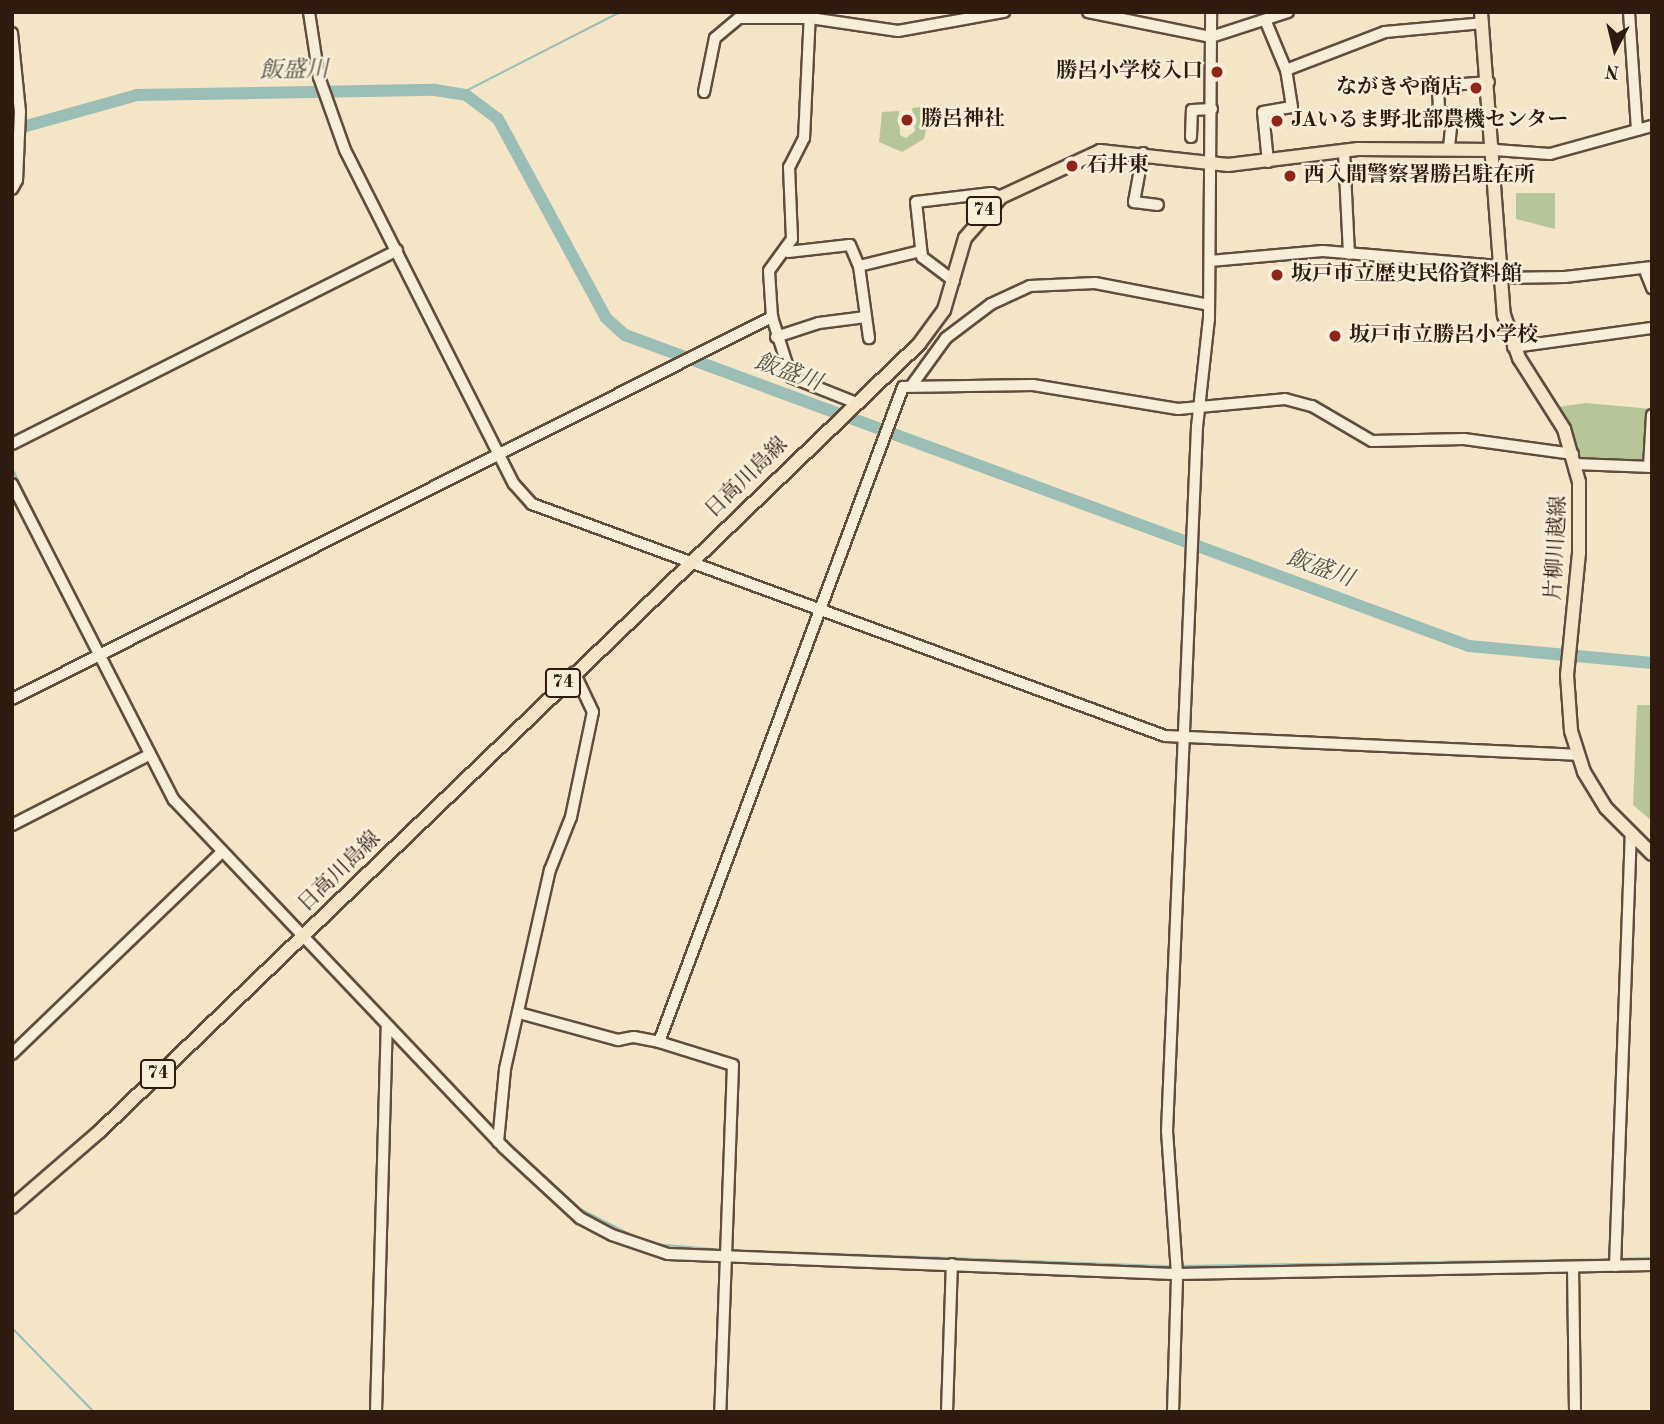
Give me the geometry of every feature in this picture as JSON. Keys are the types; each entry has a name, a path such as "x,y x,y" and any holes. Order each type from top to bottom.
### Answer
{"main road":[{"path":"1482,18 1495,150"},
{"name":"日高川島線","path":"12,1207 100,1131 852,404 928,336 954,281 969,231 1001,197 1086,154 1143,153 1212,163 1268,162 1344,152 1450,147 1495,150"},
{"name":"片柳川越線","path":"1495,150 1498,272 1513,347 1553,408 1574,459 1579,553 1567,673 1577,755 1606,808 1631,837 1652,853"}],"street":[{"path":"309,12 319,78 328,109 498,454 518,491 532,504 1145,731 1184,740 1577,755"},
{"path":"704,92 712,48 723,27 754,16 810,15 898,31 1004,12"},
{"path":"1088,12 1211,37 1266,22 1289,12"},
{"path":"1172,1412 1177,1274 1167,1131 1198,407 1209,305 1211,12"},
{"path":"1629,12 1637,130"},
{"path":"810,15 804,138 789,167 793,230 788,252 769,271 772,317 776,337 794,381 852,404"},
{"path":"1286,70 1385,32 1482,18"},
{"path":"1266,22 1286,70 1292,107 1262,112 1268,162"},
{"path":"12,33 20,112 20,142 12,189"},
{"path":"1450,147 1452,117 1439,111 1438,86 1489,82"},
{"path":"1212,109 1192,110 1191,134 1212,133"},
{"path":"1495,150 1550,154 1652,126"},
{"path":"1344,152 1349,254"},
{"path":"1143,153 1134,202 1158,205"},
{"path":"954,281 925,261 921,251 916,202 991,193 1001,197"},
{"path":"788,252 850,245 859,266 869,338"},
{"path":"12,444 397,250"},
{"path":"859,266 921,251"},
{"path":"1210,261 1308,251 1498,272 1648,268 1652,288"},
{"path":"912,385 946,338 991,304 1030,286 1095,283 1209,305"},
{"path":"12,699 772,317"},
{"path":"776,337 800,327 866,317"},
{"path":"1513,347 1652,328"},
{"path":"659,1042 901,388 912,385 1033,385 1135,405 1198,407 1285,398 1312,406 1372,441 1464,439 1574,459 1650,467 1652,415"},
{"path":"12,484 174,800 221,853 498,1142 580,1218 612,1236 668,1254 725,1252 1177,1274 1652,1265"},
{"path":"498,1142 505,1069 550,870 571,817 593,712 574,672"},
{"path":"12,825 149,755"},
{"path":"1615,1266 1631,837"},
{"path":"12,1054 221,853"},
{"path":"519,1013 618,1040 634,1037 659,1042 733,1065 720,1412"},
{"path":"376,1412 387,1028"},
{"path":"947,1412 952,1264"},
{"path":"1573,1267 1575,1412"}],"green space":[{"path":"921,107 928,121 924,139 902,152 879,142 882,112 899,111 900,135 906,138 915,131 912,108"},
{"path":"1516,193 1555,193 1555,229 1516,219"},
{"path":"1586,403 1652,409 1652,460 1577,457 1557,407"},
{"path":"1637,705 1652,705 1652,821 1633,805"}],"waterway":[{"path":"460,94 620,12"},
{"name":"飯盛川","path":"12,130 137,95 435,90 466,95 498,119 606,318 625,335 1469,646 1652,663"},
{"path":"12,468 102,649"},
{"path":"106,657 118,680"},
{"path":"374,1004 494,1128"},
{"path":"507,1142 580,1209 641,1240"},
{"path":"653,1244 724,1250"},
{"path":"729,1250 1171,1266"},
{"path":"1618,1259 1652,1258"},
{"path":"1180,1266 1612,1259"},
{"path":"12,1328 94,1412"}],"place":[{"name":"勝呂小学校入口","path":"1217,72"},
{"name":"ながきや商店","path":"1476,88"},
{"name":"勝呂神社","path":"907,120"},
{"name":"JAいるま野北部農機センター","path":"1277,121"},
{"name":"石井東","path":"1072,166"},
{"name":"西入間警察署勝呂駐在所","path":"1290,176"},
{"name":"坂戸市立歴史民俗資料館","path":"1277,275"},
{"name":"坂戸市立勝呂小学校","path":"1335,336"}]}
